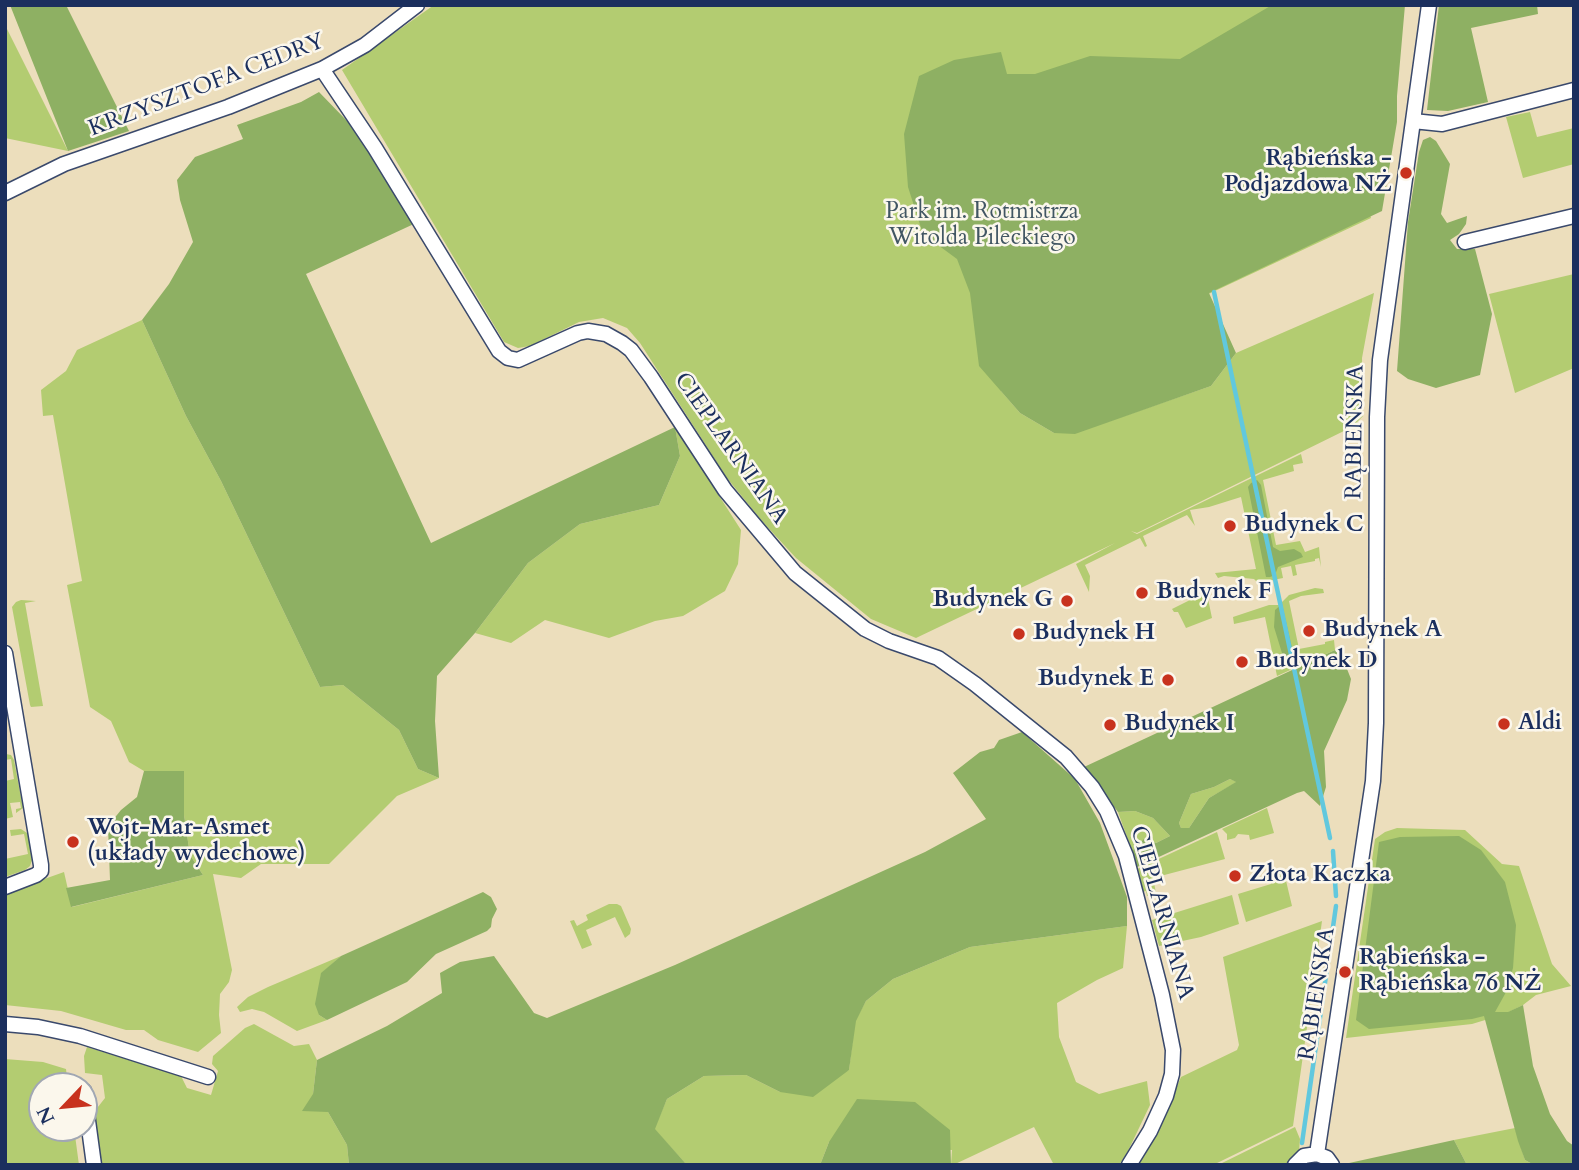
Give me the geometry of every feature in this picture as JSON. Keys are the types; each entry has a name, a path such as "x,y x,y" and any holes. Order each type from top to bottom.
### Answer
{"street":[{"name":"KRZYSZTOFA CEDRY","path":"5,193 64,164 228,107 322,69 365,45 417,5"},
{"name":"RĄBIEŃSKA","path":"1317,1154 1373,781 1380,360 1429,5"},
{"name":"CIEPLARNIANA","path":"322,69 375,148 499,351 518,360 588,331 606,334 622,343 636,356 651,377 725,490 795,573 865,629 889,641 938,658 975,684 1066,757 1092,787 1107,811 1126,856 1162,995 1173,1050 1172,1074 1166,1096 1150,1131 1129,1165"},
{"path":"1413,121 1442,124 1574,90"},
{"path":"1465,242 1574,216"},
{"path":"5,653 41,871 5,887"},
{"path":"5,1024 70,1033 208,1077"},
{"path":"91,1142 94,1165"},
{"path":"1295,1165 1304,1156 1317,1154 1327,1158 1332,1165"}],"green space":[{"path":"10,5 66,5 129,131 68,151"},
{"name":"Park im. Rotmistrza Witolda Pileckiego","path":"434,5 1311,5 1371,218 1001,391 1020,413 1054,433 1075,433 1211,386 1236,353 1374,293 1362,358 1363,416 1352,427 1137,533 1131,531 1137,534 1301,454 1303,463 1293,465 1294,471 1263,480 1276,545 1300,541 1305,552 1319,547 1321,567 1319,558 1315,559 1295,565 1297,575 1293,576 1291,566 1281,568 1283,578 1258,583 1254,579 1224,576 1218,578 1215,573 1256,569 1241,497 1190,510 1195,526 1187,515 1143,536 1147,546 1145,547 1140,538 1085,565 1090,576 1089,592 1076,564 1115,543 916,638 871,619 796,558 761,520 727,478 640,343 627,328 603,318 579,322 530,346 518,348 504,342 342,70"},
{"name":"Park im. Rotmistrza Witolda Pileckiego","path":"1272,5 1405,5 1397,122 1382,211 1209,293 1236,353 1211,386 1075,434 1054,433 1020,413 979,366 970,293 957,259 923,234 908,187 904,134 919,76 954,60 1001,52 1007,74 1035,74 1090,56 1180,59"},
{"path":"1439,5 1537,5 1538,14 1471,28 1488,102 1448,111 1427,110"},
{"path":"5,25 68,151 5,138"},
{"path":"319,92 348,122 416,223 306,274 431,543 675,427 680,456 659,505 580,524 528,563 475,633 437,676 435,721 439,778 418,769 399,730 343,685 320,687 221,481 186,416 142,320 169,284 193,242 177,180 195,157 243,139 237,125 301,102"},
{"path":"1530,112 1537,137 1574,128 1574,164 1523,178 1506,117"},
{"path":"1430,137 1436,141 1450,164 1441,214 1447,223 1467,216 1466,224 1459,234 1450,240 1457,249 1475,249 1492,314 1480,375 1436,388 1408,379 1397,371 1408,222 1419,152 1423,140"},
{"path":"1574,274 1574,368 1515,393 1489,294"},
{"path":"142,320 186,416 221,481 320,687 343,685 399,730 418,769 439,778 397,796 329,864 261,864 241,878 213,874 232,970 229,982 220,994 221,1033 198,1052 158,1040 144,1030 126,1030 61,1011 5,1005 5,893 64,872 72,907 203,875 190,855 184,815 184,771 144,771 129,762 111,721 90,707 67,585 82,581 53,415 43,416 41,390 66,371 77,350"},
{"path":"675,427 741,530 738,564 725,591 683,616 655,621 609,638 545,620 511,643 475,633 528,563 580,524 659,505 680,456"},
{"path":"1257,480 1261,485 1273,547 1280,551 1294,549 1303,557 1278,567 1275,575 1270,577 1266,577 1248,487"},
{"path":"1315,588 1323,589 1324,593 1301,596 1289,601 1299,649 1334,640 1335,650 1277,676 1265,617 1234,624 1233,617 1269,605 1279,605 1289,595"},
{"path":"1207,594 1212,618 1186,628 1178,612 1172,609"},
{"path":"21,600 36,601 25,603 43,706 30,705 12,607"},
{"path":"1282,604 1292,648 1297,657 1286,666 1274,627 1275,610"},
{"path":"1335,650 1343,659 1351,679 1347,700 1324,751 1326,787 1320,806 1304,791 1297,793 1135,868 1132,851 1144,839 1156,843 1170,836 1153,818 1135,811 1118,812 1084,767","holes":["1230,779 1236,782 1209,798 1189,828 1181,828 1179,823 1191,794"]},
{"path":"1022,732 1075,779 1100,823 1127,897 1127,926 970,947 893,979 866,1001 856,1021 849,1070 813,1097 780,1092 746,1075 704,1076 667,1099 655,1129 687,1165 349,1165 347,1145 328,1112 302,1111 313,1094 317,1060 387,1026 442,993 440,973 460,962 494,956 534,1013 547,1018 675,965 925,852 986,819 953,773 980,752 994,748 999,740"},
{"path":"6,754 11,755 14,760 23,808 16,813 16,809 21,808 20,802 10,803 13,817 5,819 5,781 14,779 11,759 5,760"},
{"path":"144,771 184,771 184,815 190,855 203,875 71,907 66,888 110,880 108,826 121,810 137,797"},
{"path":"1230,779 1237,782 1209,798 1189,828 1181,828 1179,823 1191,794"},
{"path":"1267,808 1274,833 1250,840 1249,835 1238,834 1227,840 1227,834 1222,829"},
{"path":"1135,811 1153,818 1170,836 1156,843 1144,840 1132,851 1118,812"},
{"path":"1397,828 1465,830 1502,864 1519,866 1552,964 1571,986 1536,995 1505,1014 1472,1024 1346,1038 1375,839"},
{"path":"21,829 27,833 30,843 30,866 5,877 5,859 28,854 24,834 11,836 10,830"},
{"path":"1217,832 1225,859 1153,878 1156,893 1147,896 1146,891 1143,892 1137,869"},
{"path":"1459,836 1481,850 1505,882 1516,925 1513,968 1505,994 1495,1012 1508,1012 1523,1005 1533,1066 1550,1114 1567,1141 1574,1146 1574,1165 1534,1165 1525,1160 1484,1016 1369,1029 1356,1020 1379,842 1400,837"},
{"path":"1283,868 1292,906 1246,922 1238,894 1271,884 1268,873"},
{"path":"483,892 491,897 497,909 487,931 436,954 407,982 327,1020 319,1015 315,1004 321,973 341,956"},
{"path":"1232,895 1239,924 1201,937 1159,946 1152,920"},
{"path":"609,904 621,906 631,929 630,934 625,938 615,917 586,930 592,945 582,949 570,921 574,920 577,926 588,920 586,915"},
{"path":"1322,921 1293,1126 1213,1165 1138,1165 1159,1128 1181,1077 1237,1050 1239,1045 1223,957"},
{"path":"1127,926 1123,968 1057,1003 1059,1037 1076,1082 1099,1094 1147,1081 1150,1105 1119,1165 1054,1165 1034,1127 953,1165 952,1150 829,1142 820,1165 687,1165 654,1129 667,1099 704,1076 746,1075 780,1092 849,1070 855,1021 866,1001 893,979 970,947"},
{"path":"341,956 321,974 319,1015 327,1020 297,1031 264,1012 252,1009 240,1012 237,1007 248,997 268,987"},
{"path":"254,1024 294,1046 309,1044 317,1060 313,1094 328,1112 347,1145 349,1165 102,1165 98,1138 98,1107 105,1098 102,1075 98,1072 85,1072 84,1056 87,1047 181,1076 187,1088 211,1095 218,1071 212,1064 213,1056 245,1028"},
{"path":"5,1059 43,1062 66,1069 66,1072 28,1072 28,1142 76,1142 79,1165 5,1165"},
{"path":"857,1099 915,1102 950,1130 951,1165 820,1165 829,1142"},
{"path":"1295,1127 1300,1139 1298,1165 1218,1165"},
{"path":"1515,1128 1525,1160 1534,1165 1467,1165 1454,1140"},
{"path":"1454,1140 1467,1165 1340,1165"}],"waterway":[{"path":"1214,292 1330,838"},
{"path":"1333,851 1336,896"},
{"path":"1302,1143 1336,906"}],"place":[{"name":"Rąbieńska - Podjazdowa NŻ","path":"1406,173"},
{"name":"Budynek C","path":"1230,526"},
{"name":"Budynek F","path":"1142,593"},
{"name":"Budynek G","path":"1067,601"},
{"name":"Budynek A","path":"1309,631"},
{"name":"Budynek H","path":"1019,634"},
{"name":"Budynek D","path":"1242,662"},
{"name":"Budynek E","path":"1168,680"},
{"name":"Aldi","path":"1504,724"},
{"name":"Budynek I","path":"1110,725"},
{"name":"Wojt-Mar-Asmet (układy wydechowe)","path":"73,842"},
{"name":"Złota Kaczka","path":"1235,876"},
{"name":"Rąbieńska - Rąbieńska 76 NŻ","path":"1345,972"}]}
